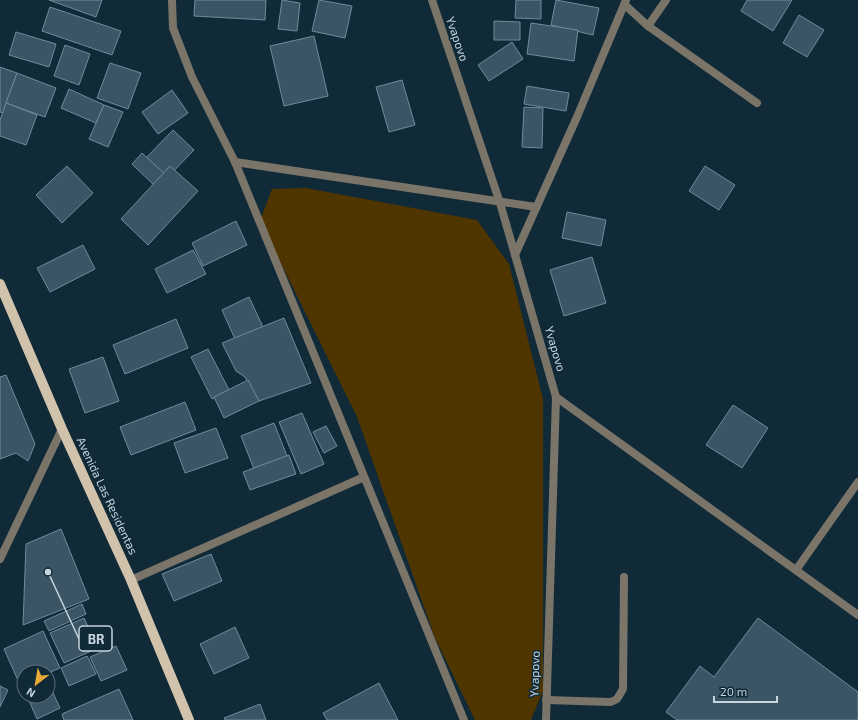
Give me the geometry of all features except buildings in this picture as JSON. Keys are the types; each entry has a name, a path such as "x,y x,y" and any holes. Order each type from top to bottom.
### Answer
{"main road":[{"name":"Avenida Las Residentas","path":"0,284 62,429 131,580 189,720"}],"street":[{"path":"172,0 173,28 192,77 235,162 464,720"},
{"name":"Yvapovo","path":"432,0 500,203 556,397 546,720"},
{"path":"648,26 666,0"},
{"path":"515,254 625,2 648,26 756,103"},
{"path":"235,162 500,203 536,207"},
{"path":"556,397 858,615"},
{"path":"0,559 62,429"},
{"path":"131,580 364,477"},
{"path":"796,570 858,482"},
{"path":"546,700 611,702 621,694 623,689 624,577"}],"shaded area":[{"path":"306,188 477,220 509,264 543,399 543,691 531,720 475,720 435,638 357,417 260,221 272,189"}],"place":[{"name":"BR","path":"48,572"}]}
